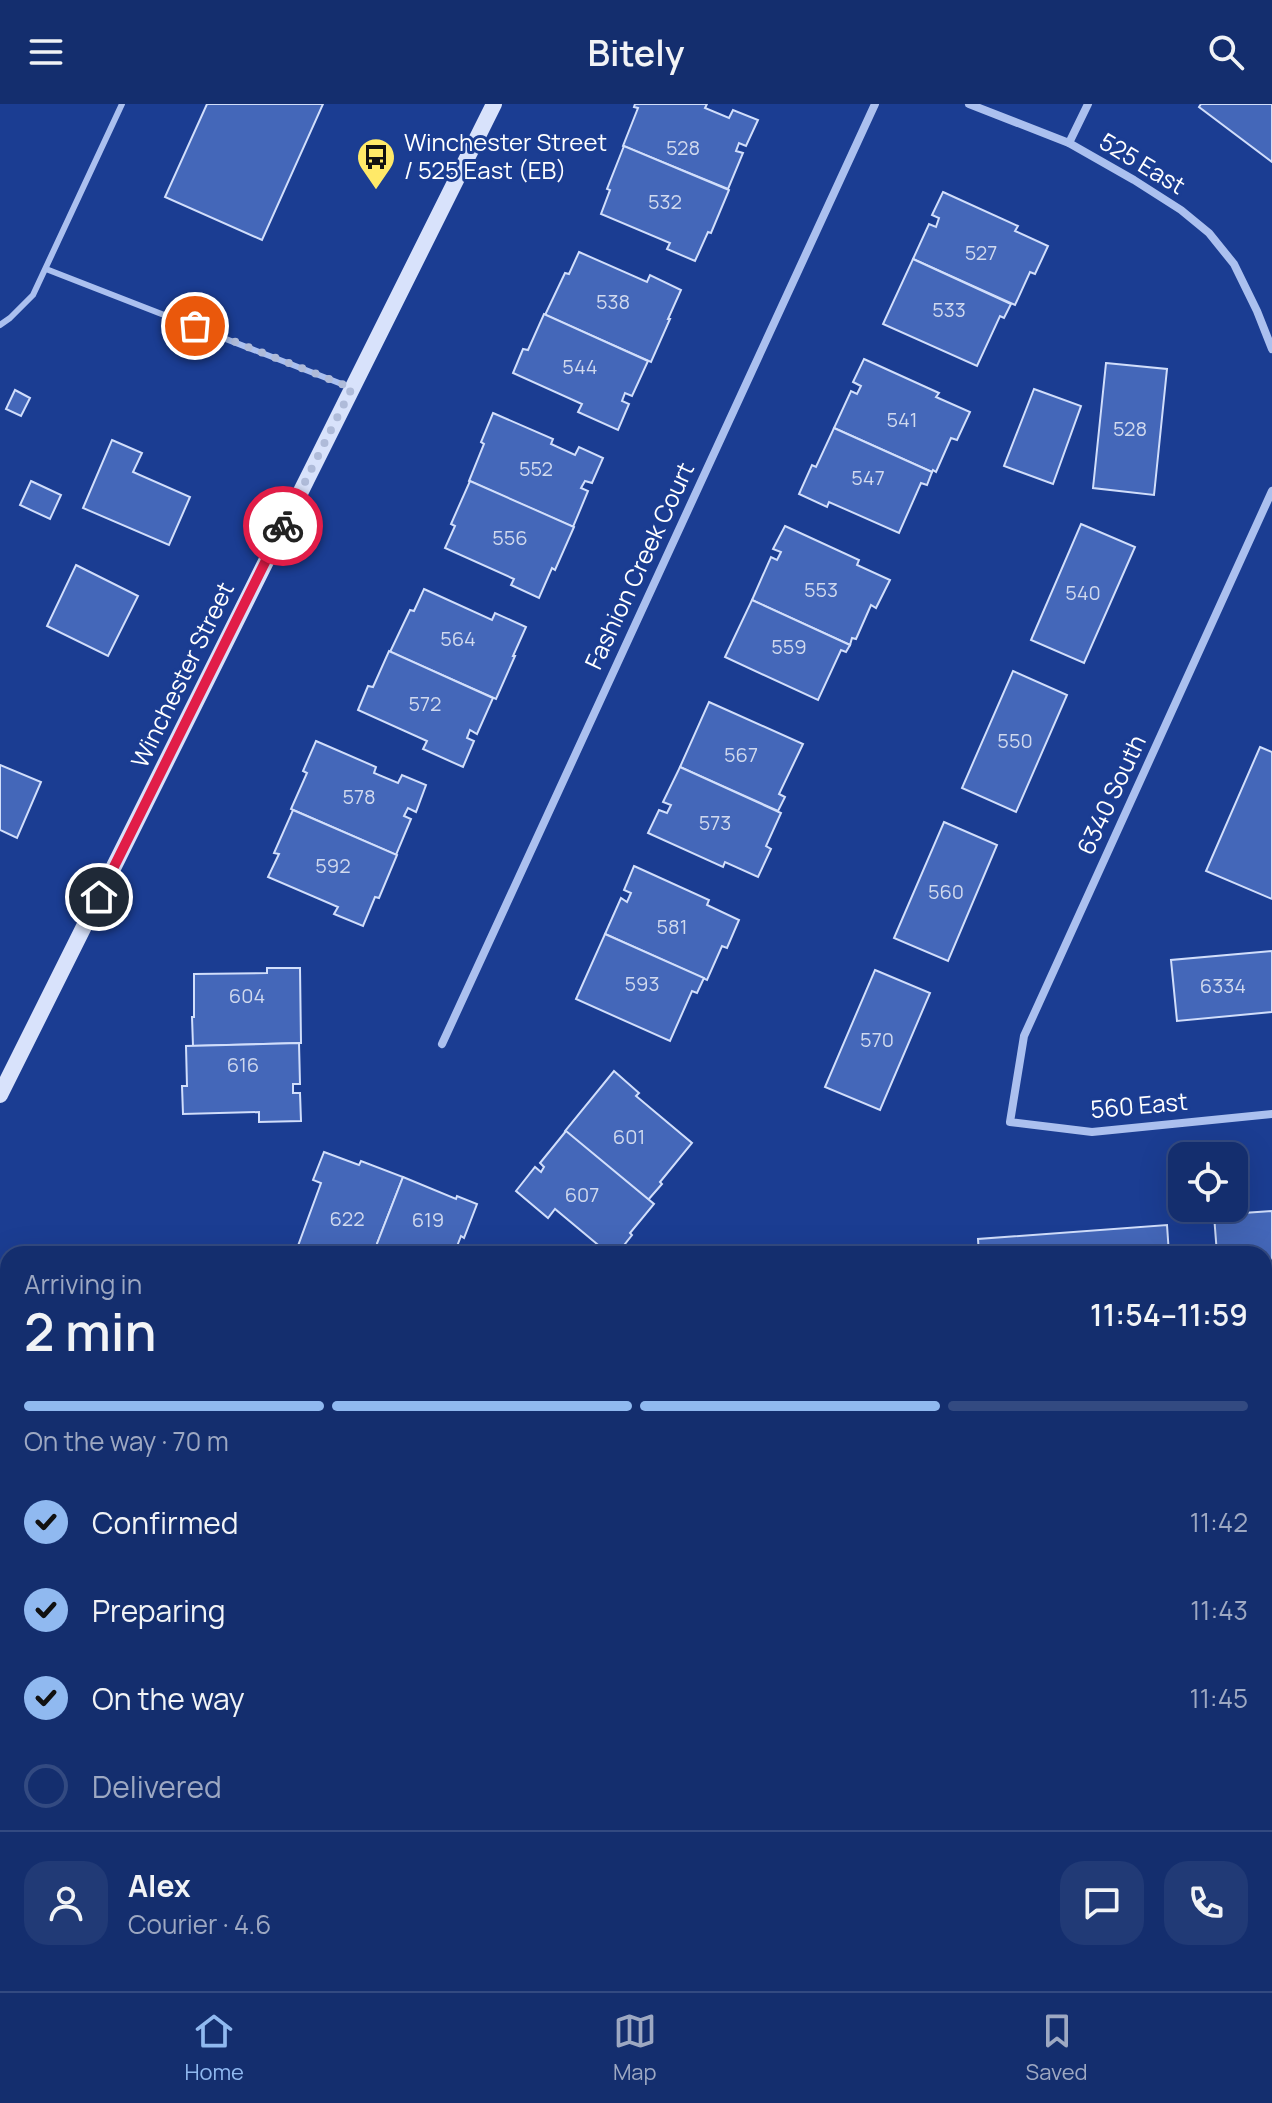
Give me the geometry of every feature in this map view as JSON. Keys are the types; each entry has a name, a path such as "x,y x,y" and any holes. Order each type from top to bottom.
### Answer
{"main road":[{"name":"Winchester Street","path":"0,1095 494,104"}],"street":[{"name":"Fashion Creek Court","path":"442,1044 875,104"},
{"name":"525 East","path":"969,104 1069,143 1181,210 1209,233 1234,264 1272,349"},
{"path":"1069,143 1088,104"},
{"name":"6340 South","path":"1010,1122 1024,1036 1272,491"},
{"name":"560 East","path":"1010,1122 1092,1132 1272,1114"}],"lane":[{"path":"0,325 33,295 122,104"},
{"path":"46,269 352,388"}],"building":[{"path":"207,104 323,104 262,240 165,197"},
{"path":"635,104 707,104 705,108 729,118 733,110 758,120 746,146 739,143 736,151 743,153 728,189 623,146 638,108 634,107"},
{"path":"1201,104 1272,104 1272,162 1199,107"},
{"path":"624,146 729,190 695,261 667,249 670,243 601,214"},
{"path":"943,192 1018,226 1015,231 1048,246 1035,274 1030,272 1015,305 913,259 929,224 936,227 939,218 932,215"},
{"path":"579,252 647,282 650,275 681,290 651,362 545,315"},
{"path":"913,259 1011,304 1004,318 1000,316 977,366 883,324"},
{"path":"544,314 648,361 632,396 625,393 622,401 629,404 618,430 578,412 582,404 513,373 523,349 528,350"},
{"path":"864,359 939,393 936,397 970,412 957,440 951,438 936,472 834,428 851,391 857,394 861,386 853,382"},
{"path":"1106,363 1167,369 1154,495 1093,488"},
{"path":"1034,389 1081,406 1053,484 1004,466"},
{"path":"15,390 30,398 21,416 6,409"},
{"path":"493,413 553,439 551,444 575,455 579,447 603,458 592,483 585,481 581,488 588,491 573,527 469,481"},
{"path":"834,428 932,472 927,485 921,483 899,533 829,502 827,507 799,494"},
{"path":"112,440 142,453 133,472 190,497 169,545 83,508"},
{"path":"31,481 61,495 50,519 20,505"},
{"path":"470,481 574,527 539,598 511,585 514,579 445,548 455,526 451,524"},
{"path":"1081,524 1135,547 1084,663 1031,640"},
{"path":"785,526 859,560 857,565 890,580 876,608 871,605 856,639 852,638 850,645 752,600 771,557 777,560 781,552 773,549"},
{"path":"76,565 138,596 108,656 47,626"},
{"path":"424,589 492,620 495,613 526,627 496,699 390,652"},
{"path":"752,600 850,645 846,652 841,650 818,700 725,657"},
{"path":"389,651 493,698 477,734 470,730 467,738 474,741 463,767 423,749 427,741 358,710 368,686 373,687"},
{"path":"1013,671 1067,695 1016,812 962,788"},
{"path":"709,702 803,744 779,794 785,797 778,811 680,767"},
{"path":"316,741 376,767 374,773 398,783 402,775 426,785 416,812 408,808 404,816 411,819 396,855 291,809 307,773 303,771"},
{"path":"1260,747 1272,752 1272,899 1206,871"},
{"path":"0,765 41,782 17,838 0,830"},
{"path":"680,767 781,813 766,846 771,849 758,877 725,862 723,867 648,833 659,810 667,813 671,805 663,802"},
{"path":"293,810 397,855 363,926 334,914 338,907 268,877 279,854 274,853"},
{"path":"944,822 997,845 948,961 894,938"},
{"path":"634,866 709,900 707,905 739,920 727,948 722,946 707,980 605,934 621,898 627,902 631,893 624,890"},
{"path":"605,934 704,978 697,993 692,991 670,1041 576,999"},
{"path":"1272,951 1272,1012 1177,1021 1171,960"},
{"path":"267,968 300,968 301,1043 193,1046 194,974 267,973"},
{"path":"875,970 930,993 880,1110 825,1087"},
{"path":"299,1043 300,1084 293,1084 293,1093 300,1093 301,1121 259,1122 259,1112 183,1114 182,1086 187,1086 186,1046"},
{"path":"614,1071 639,1093 636,1096 692,1143 648,1200 565,1131"},
{"path":"566,1131 654,1204 623,1246 599,1246 555,1209 548,1218 516,1191 535,1167 541,1172 544,1167 540,1163"},
{"path":"324,1152 359,1165 361,1161 403,1177 376,1246 298,1246 321,1183 313,1180"},
{"path":"403,1177 456,1199 457,1196 477,1204 464,1238 461,1236 457,1246 376,1246"},
{"path":"1272,1211 1272,1246 1216,1246 1215,1222 1248,1222 1248,1213"},
{"path":"1167,1225 1168,1246 978,1246 978,1239"}],"way so far":[{"path":"195,326 352,388 283,526"}],"place":[{"name":"Winchester Street / 525 East (EB)","path":"376,191"}],"route":[{"path":"99,897 283,526"}]}
